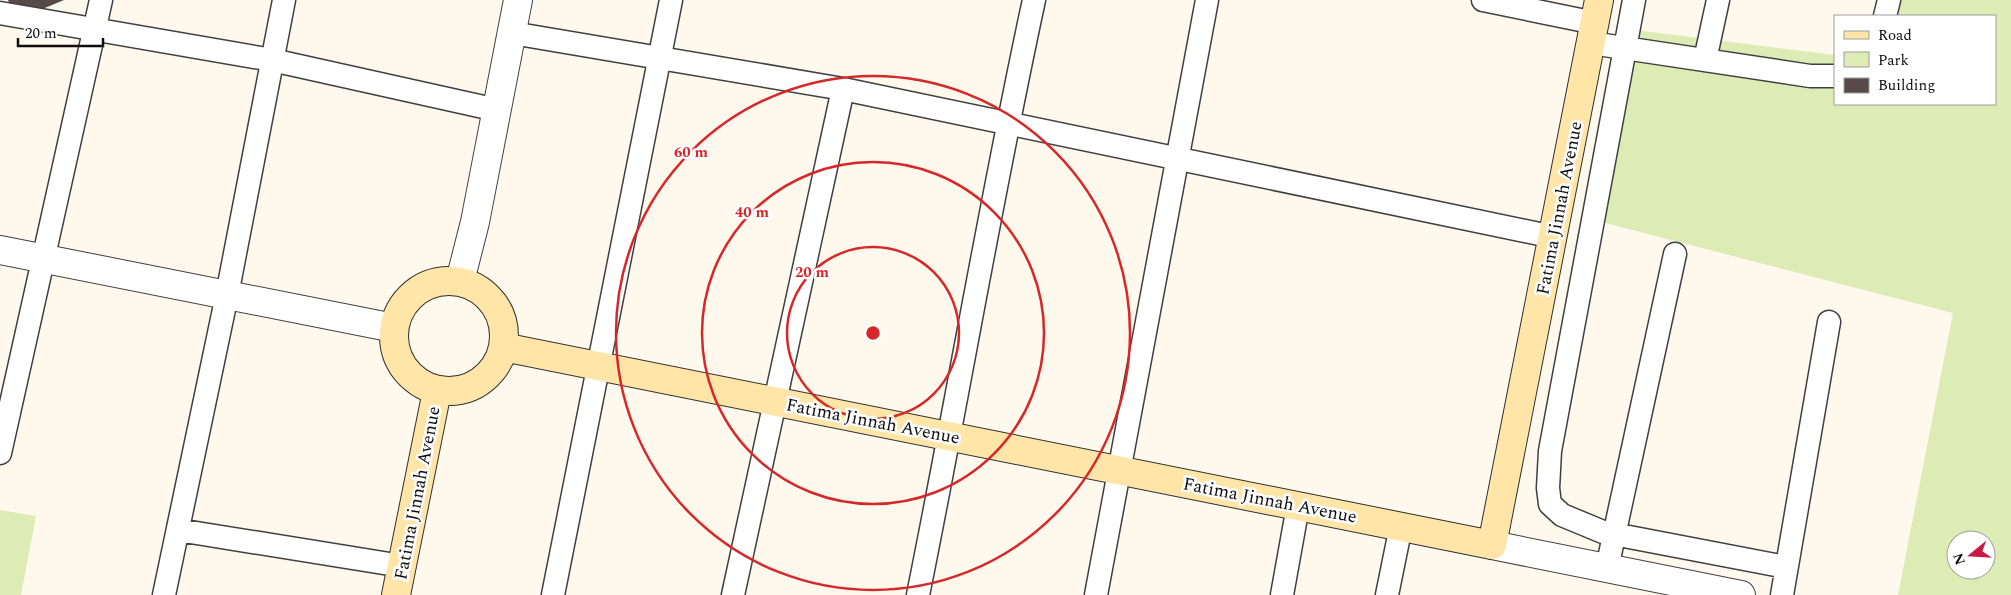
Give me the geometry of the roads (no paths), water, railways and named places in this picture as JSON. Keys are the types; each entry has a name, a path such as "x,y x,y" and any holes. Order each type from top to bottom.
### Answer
{"main road":[{"name":"Fatima Jinnah Avenue","path":"503,347 1492,544 1595,22"},
{"path":"445,280 460,281 476,288 490,298 504,329 503,347 497,364 492,371 472,388 454,392 437,391 412,378 396,355 394,328 398,313 406,300 417,290 430,283 445,280"},
{"name":"Fatima Jinnah Avenue","path":"396,595 437,391"}],"street":[{"path":"0,453 101,0"},
{"path":"164,595 227,295 284,0"},
{"path":"460,281 475,222 518,0"},
{"path":"553,595 600,366 671,0"},
{"path":"918,595 950,436 1007,123 1034,0"},
{"path":"1096,595 1207,0"},
{"path":"1483,0 1595,22 1624,47 1810,76 1834,76"},
{"path":"1634,0 1550,452 1548,488 1550,504 1562,515 1603,532 1786,567"},
{"path":"1705,60 1718,0"},
{"path":"1885,15 1889,0"},
{"path":"0,13 272,60 497,110"},
{"path":"512,32 843,89 1554,237"},
{"path":"733,595 843,89"},
{"path":"0,250 394,328"},
{"path":"1607,568 1616,534 1675,254"},
{"path":"1782,595 1829,322"},
{"path":"1282,595 1298,506"},
{"path":"1387,595 1401,526"},
{"path":"178,530 402,566"},
{"path":"1492,544 1741,595"}]}
